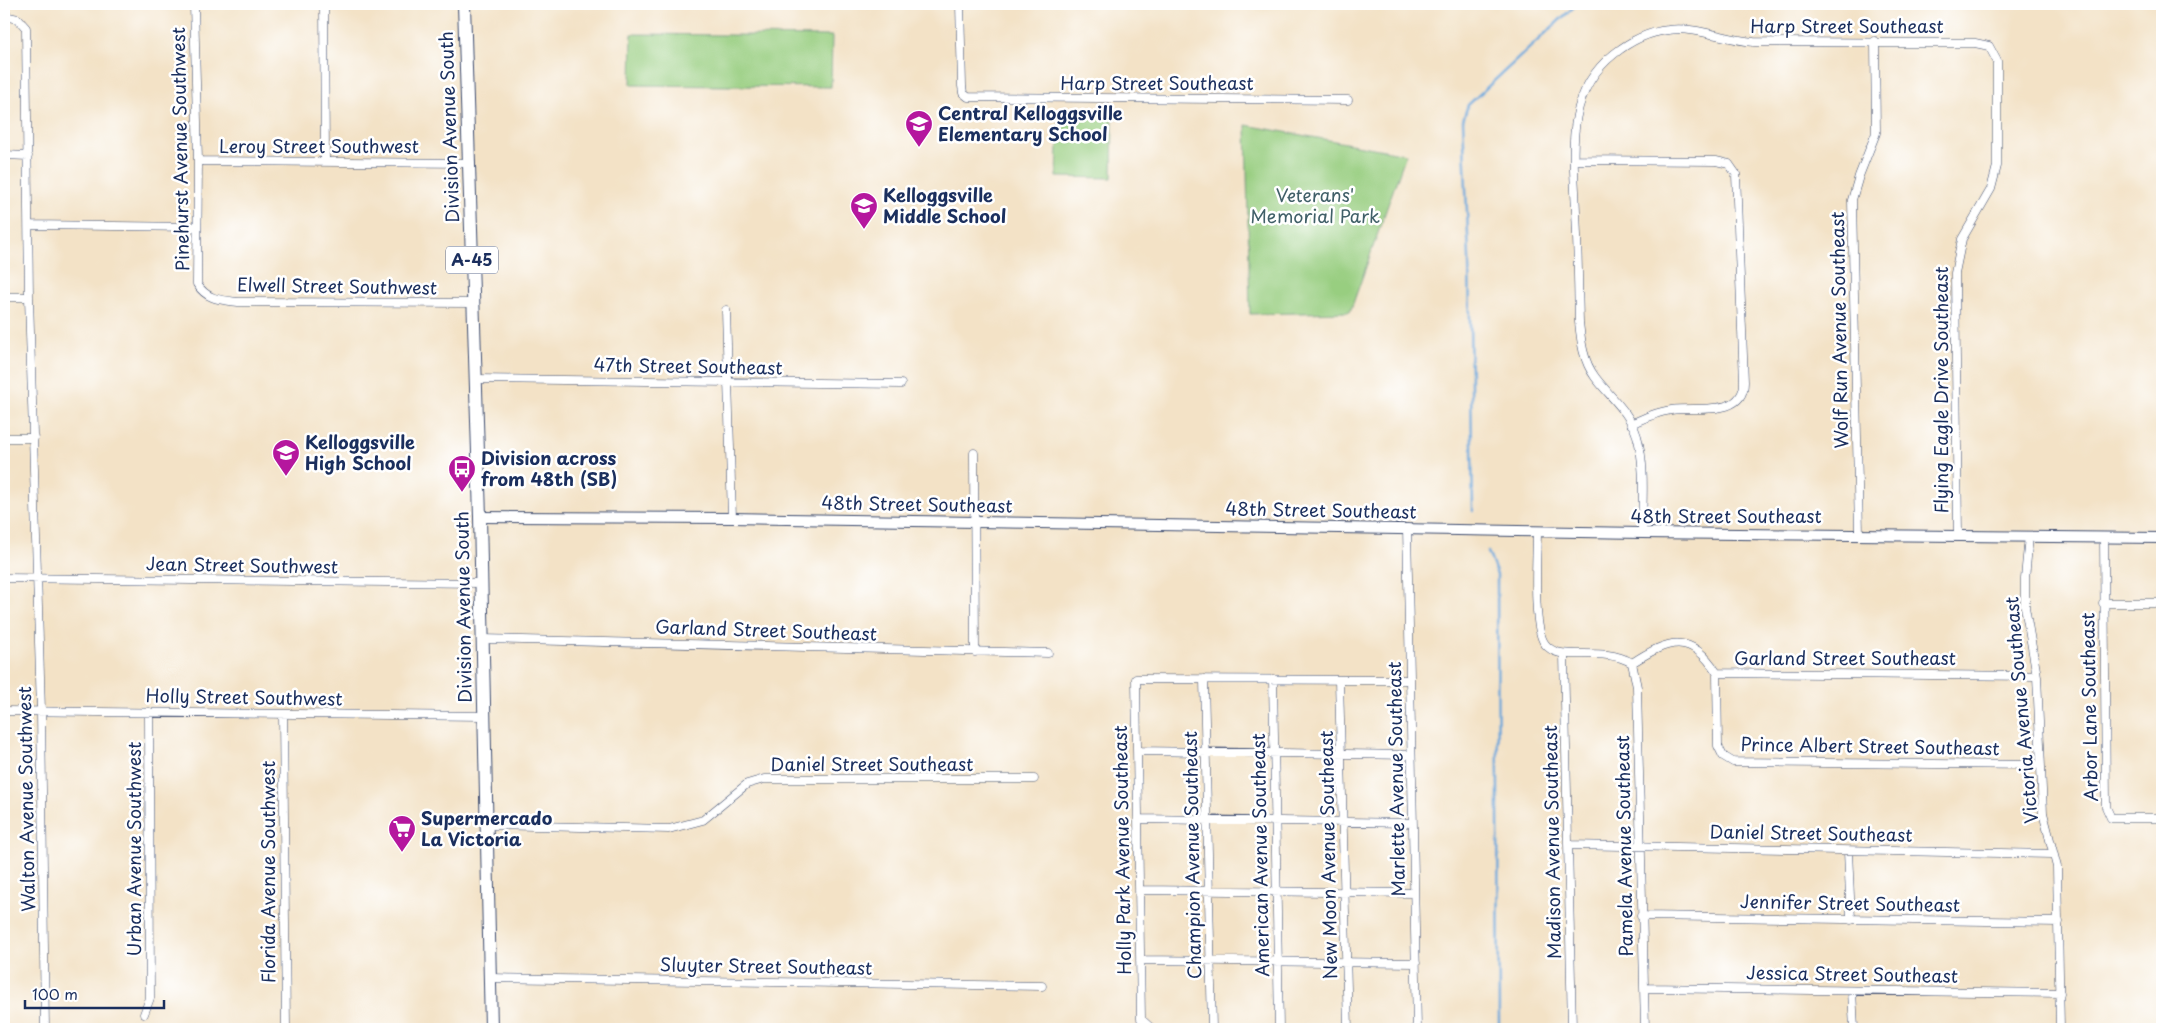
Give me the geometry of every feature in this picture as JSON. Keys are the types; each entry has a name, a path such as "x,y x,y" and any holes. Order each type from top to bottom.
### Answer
{"main road":[{"name":"Division Avenue South","path":"464,4 480,517 491,1029"}],"street":[{"name":"Pinehurst Avenue Southwest","path":"194,4 198,161 197,284 202,293"},
{"path":"324,4 325,162"},
{"name":"Harp Street Southeast","path":"960,4 962,86 965,95 970,98 1348,100"},
{"name":"Walton Avenue Southwest","path":"4,16 18,20 26,28 29,297 41,711 45,1029"},
{"name":"Harp Street Southeast","path":"1642,533 1641,457 1636,436 1615,398 1594,376 1582,346 1578,322 1574,137 1578,106 1584,90 1598,67 1625,45 1655,32 1677,29 1693,30 1736,41 1875,41 1975,43 1989,46"},
{"name":"Wolf Run Avenue Southeast","path":"1859,533 1852,208 1858,176 1876,133 1875,41"},
{"name":"Flying Eagle Drive Southeast","path":"1958,535 1955,273 1962,239 1991,189 1997,166 1997,61 1989,46"},
{"path":"4,155 28,156"},
{"path":"1575,160 1708,160 1728,164 1734,169 1737,178 1744,382 1742,394 1739,400 1728,407 1670,410 1656,413 1631,424"},
{"name":"Leroy Street Southwest","path":"198,161 469,163"},
{"path":"29,226 197,227"},
{"name":"Elwell Street Southwest","path":"202,293 217,300 238,302 473,303"},
{"path":"4,297 29,297"},
{"path":"726,310 732,518"},
{"name":"47th Street Southeast","path":"475,379 901,384"},
{"path":"4,438 34,438"},
{"path":"974,453 975,652"},
{"name":"48th Street Southeast","path":"480,517 732,518 1642,533 1859,533 2162,538"},
{"name":"Marlette Avenue Southeast","path":"1407,528 1417,1029"},
{"path":"1537,531 1538,626 1546,645 1552,650 1564,654 1615,656 1632,663"},
{"name":"Victoria Avenue Southeast","path":"2029,536 2025,568 2025,607 2037,676 2043,813 2057,867 2060,922 2060,1029"},
{"path":"2104,537 2103,603 2162,603"},
{"name":"Jean Street Southwest","path":"4,578 480,583"},
{"name":"Arbor Lane Southeast","path":"2103,603 2106,807 2111,818 2162,818"},
{"name":"Garland Street Southeast","path":"482,639 1048,653"},
{"name":"Garland Street Southeast","path":"1632,663 1664,645 1677,644 1691,646 1706,656 1717,673 2037,676"},
{"name":"Madison Avenue Southeast","path":"1564,654 1572,1029"},
{"name":"Pamela Avenue Southeast","path":"1632,663 1636,687 1645,1029"},
{"name":"Prince Albert Street Southeast","path":"1717,673 1718,746 1723,756 1733,762 2040,765"},
{"name":"Holly Park Avenue Southeast","path":"1152,1029 1141,1019 1136,679 1204,679"},
{"path":"1204,679 1410,680"},
{"name":"Champion Avenue Southeast","path":"1204,679 1212,1029"},
{"name":"American Avenue Southeast","path":"1273,679 1278,1029"},
{"name":"New Moon Avenue Southeast","path":"1339,680 1348,1029"},
{"name":"Holly Street Southwest","path":"4,711 484,716"},
{"name":"Urban Avenue Southwest","path":"144,1014 150,998 149,712"},
{"name":"Florida Avenue Southwest","path":"283,714 286,1029"},
{"path":"1137,751 1411,755"},
{"name":"Daniel Street Southeast","path":"486,825 669,829 703,820 747,784 764,779 1034,780"},
{"path":"1138,819 1413,823"},
{"name":"Daniel Street Southeast","path":"1568,844 2054,854"},
{"path":"1848,850 1851,920"},
{"path":"1139,890 1414,893"},
{"name":"Jennifer Street Southeast","path":"1641,916 2060,922"},
{"path":"1140,960 1416,963"},
{"name":"Sluyter Street Southeast","path":"490,978 1042,986"},
{"name":"Jessica Street Southeast","path":"1644,988 2060,993"},
{"path":"1852,991 1854,1029"}],"green space":[{"path":"632,34 832,36 831,87 631,85"},
{"path":"1091,111 1113,111 1112,178 1057,177 1059,116 1091,116"},
{"name":"Veterans' Memorial Park","path":"1246,125 1406,154 1350,312 1250,314"}],"waterway":[{"path":"1473,511 1469,258 1463,120 1468,105 1577,4"},
{"path":"1488,552 1497,575 1499,1029"}],"place":[{"name":"Central Kelloggsville Elementary School","path":"919,148"},
{"name":"Kelloggsville Middle School","path":"864,230"},
{"name":"Kelloggsville High School","path":"286,477"},
{"name":"Division across from 48th (SB)","path":"462,493"},
{"name":"Supermercado La Victoria","path":"402,853"}]}
